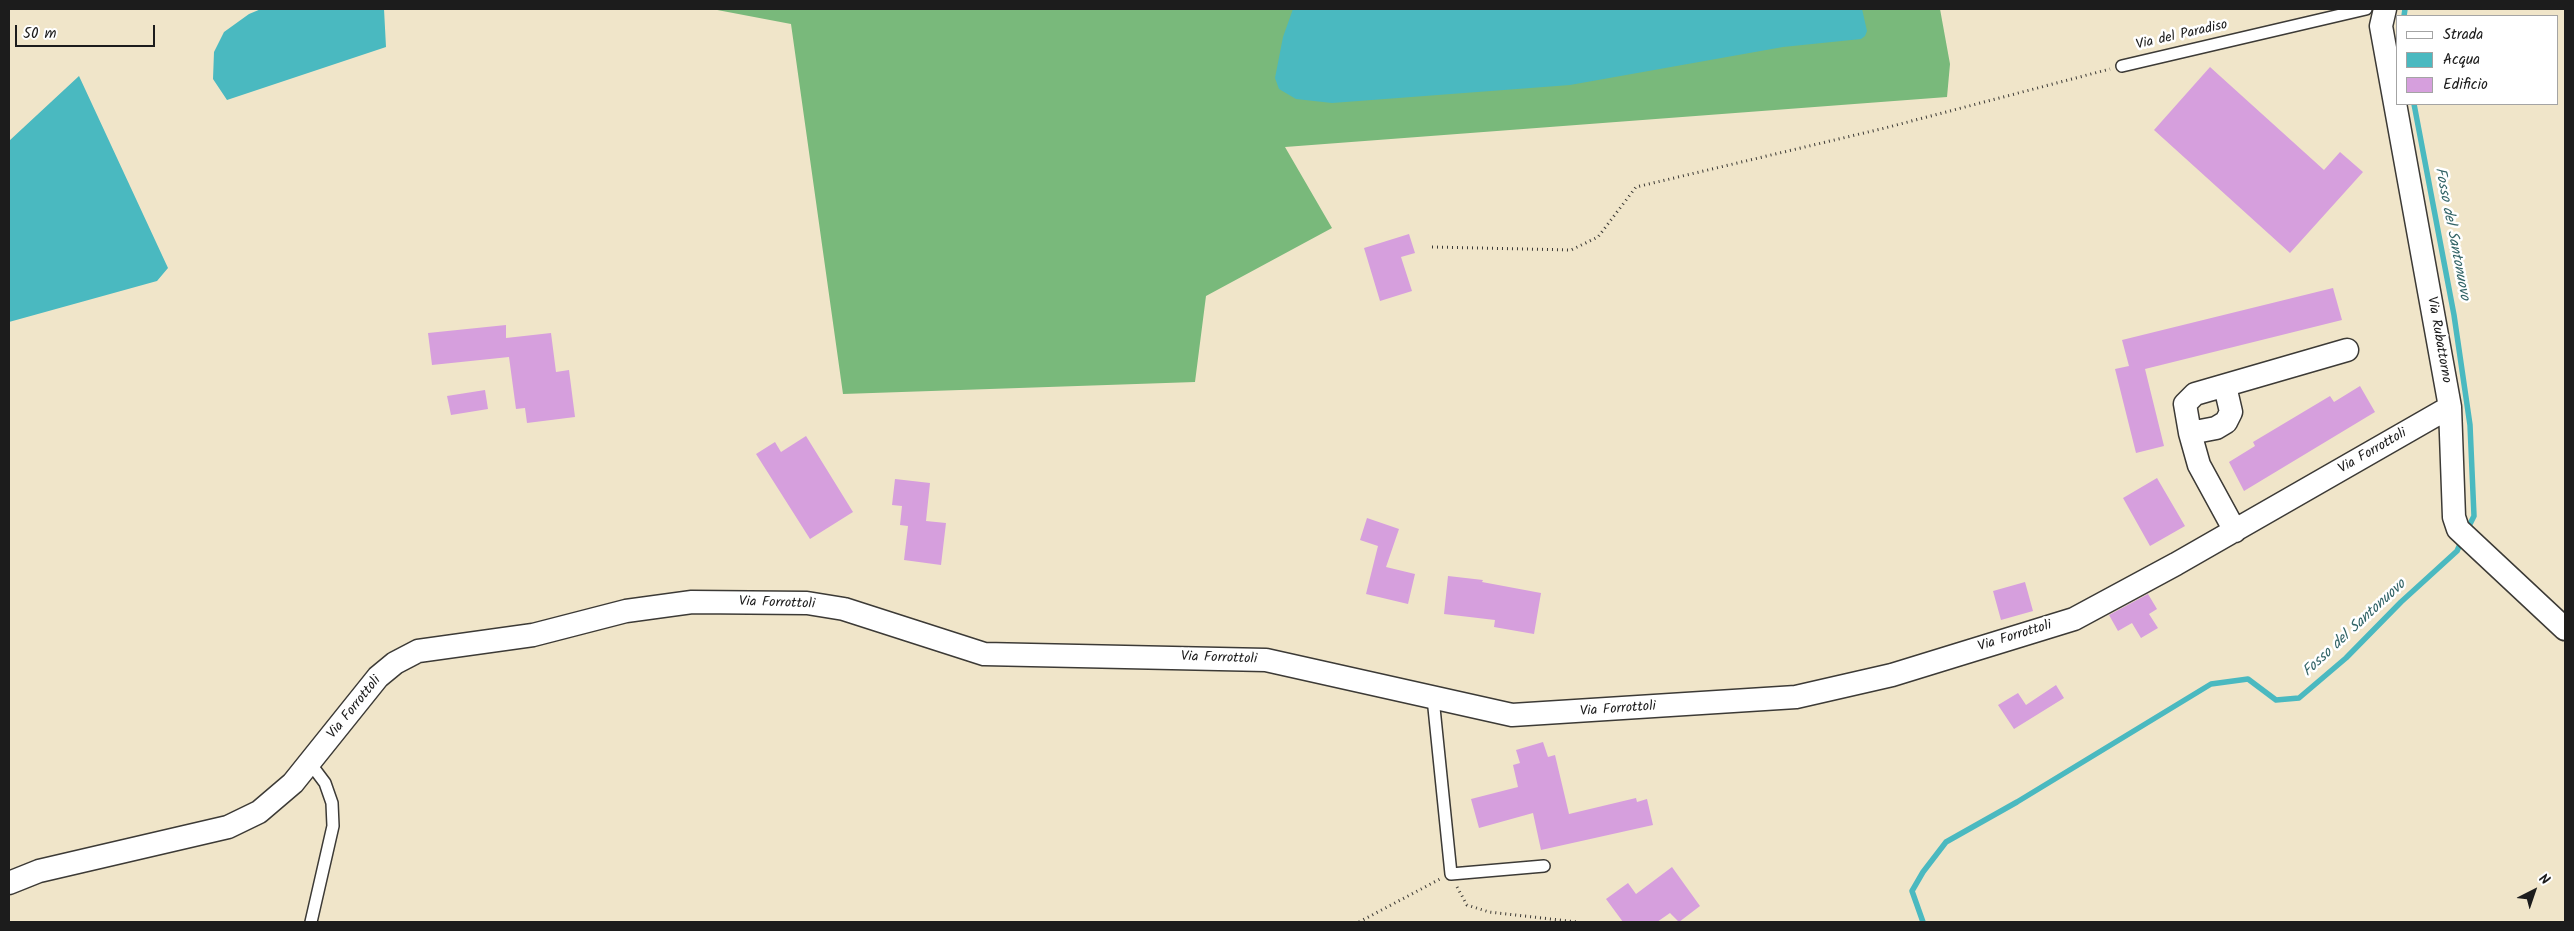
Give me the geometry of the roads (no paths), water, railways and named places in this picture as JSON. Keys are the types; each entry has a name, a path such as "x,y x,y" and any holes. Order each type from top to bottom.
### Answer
{"street":[{"name":"Via Rubattorno","path":"2385,9 2381,26 2450,408 2454,517 2467,536 2565,629"},
{"path":"2235,531 2199,465 2190,433 2185,404 2195,394 2347,350"},
{"path":"2190,433 2216,428 2226,422 2230,412 2225,386"},
{"name":"Via Forrottoli","path":"9,883 39,871 228,827 259,812 293,783 378,677 396,663 418,651 533,635 626,612 692,602 807,603 844,609 984,654 1266,660 1512,716 1796,697 1892,675 2074,619 2235,531 2450,408"}],"lane":[{"name":"Via del Paradiso","path":"2122,66 2366,9"},
{"path":"1434,698 1450,874 1544,866"},
{"path":"310,763 325,783 332,803 333,826 311,922"}],"water":[{"path":"261,9 384,9 386,47 227,100 213,79 214,52 224,32 249,14"},
{"path":"1293,9 1862,9 1867,31 1861,39 1783,47 1570,85 1332,103 1296,99 1279,89 1275,78 1283,37"},
{"path":"79,76 168,268 157,281 9,322 9,141"}],"waterway":[{"name":"Fosso del Santonuovo","path":"2404,15 2405,9"},
{"name":"Fosso del Santonuovo","path":"2414,105 2454,315 2470,425 2474,516 2467,530"},
{"name":"Fosso del Santonuovo","path":"1923,922 1912,891 1923,872 1946,842 2017,802 2211,684 2248,679 2276,700 2299,698 2346,658 2401,602 2457,551 2462,540"}]}
